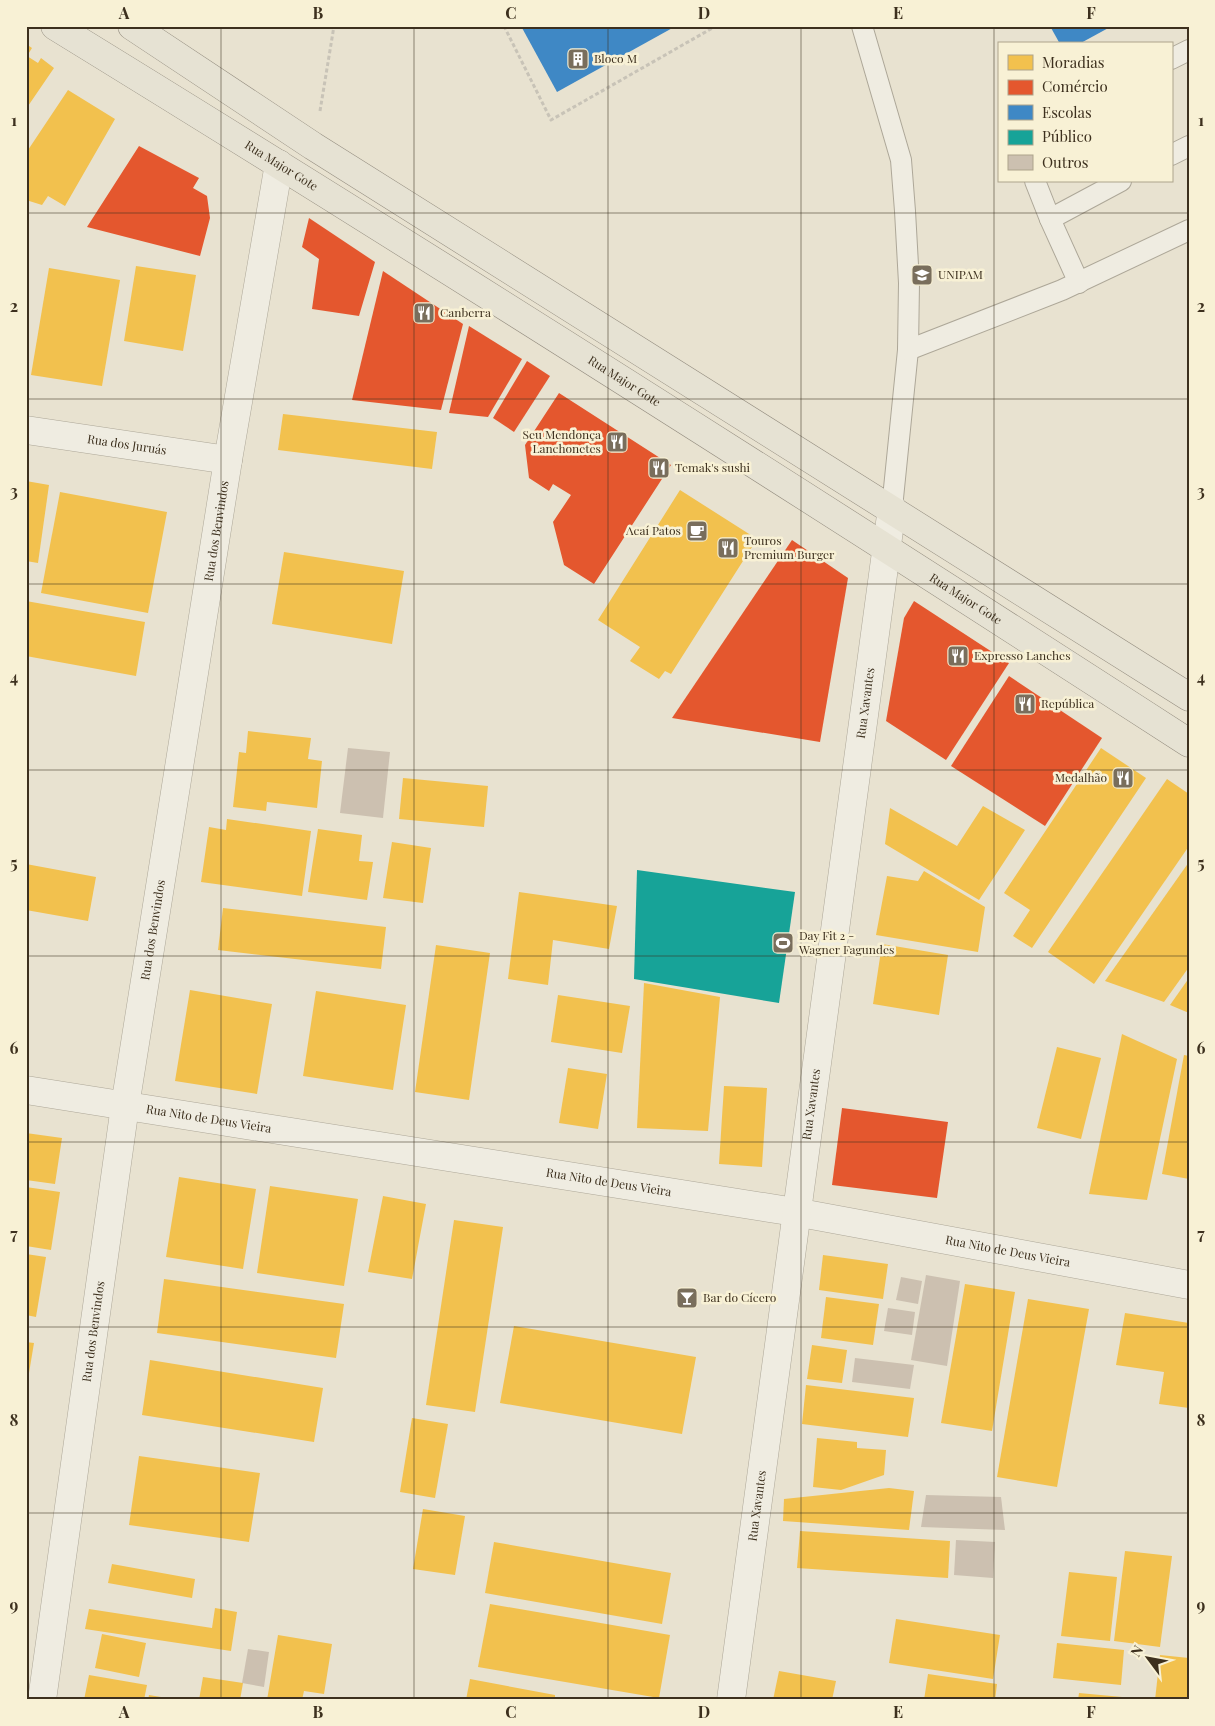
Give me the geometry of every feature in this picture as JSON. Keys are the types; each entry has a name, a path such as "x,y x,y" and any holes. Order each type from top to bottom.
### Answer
{"main road":[{"name":"Rua Major Gote","path":"55,26 279,164 886,547 1189,743"},
{"path":"132,26 313,146 892,508 1189,697"}],"street":[{"name":"Rua dos Benvindos","path":"42,1700 125,1106 228,460 279,164"},
{"name":"Rua dos Juruás","path":"26,430 228,460"},
{"name":"Rua Xavantes","path":"731,1700 795,1212 892,508"},
{"name":"Rua Nito de Deus Vieira","path":"26,1090 795,1212 1189,1285"}],"lane":[{"path":"862,26 901,160 909,282 908,350 892,508"},
{"path":"1172,58 1189,50"},
{"path":"1172,154 1189,146"},
{"path":"1035,182 1078,283"},
{"path":"1050,218 1119,182"},
{"path":"908,350 1078,283 1189,230"}],"path":[{"path":"313,146 334,26"},
{"path":"504,26 552,120 716,26"}],"building: Moradias":[{"path":"26,44 32,48 27,56 38,63 41,58 54,68 26,109"},
{"path":"68,90 115,119 65,206 48,196 42,205 26,200 26,153"},
{"path":"136,266 196,275 183,351 124,341"},
{"path":"49,268 120,280 102,386 31,375"},
{"path":"283,414 437,432 432,469 278,450"},
{"path":"26,481 49,485 38,563 26,561"},
{"path":"680,490 757,539 671,674 665,671 659,679 630,661 640,647 598,620"},
{"path":"60,492 167,512 148,613 41,593"},
{"path":"284,552 404,571 392,644 272,624"},
{"path":"26,601 145,622 136,676 26,656"},
{"path":"248,731 311,738 308,759 322,761 317,808 267,802 266,811 233,807 239,752 246,753"},
{"path":"1101,748 1146,778 1032,948 1013,936 1030,910 1004,893"},
{"path":"403,778 488,786 484,827 399,819"},
{"path":"1167,779 1189,794 1189,846 1094,984 1048,952"},
{"path":"983,806 1025,830 979,900 885,844 890,808 957,846"},
{"path":"227,819 311,831 302,896 201,882 209,827 226,830"},
{"path":"318,829 362,835 359,861 373,862 367,900 308,892"},
{"path":"392,842 431,848 423,903 383,898"},
{"path":"1189,862 1189,967 1164,1002 1105,981"},
{"path":"26,864 96,877 88,921 26,910"},
{"path":"924,871 985,907 978,952 876,935 887,876 918,881"},
{"path":"519,892 617,906 609,949 553,940 548,985 508,979"},
{"path":"223,908 386,927 381,969 218,950"},
{"path":"882,944 948,955 939,1015 873,1004"},
{"path":"436,945 490,953 469,1100 415,1092"},
{"path":"1189,978 1189,1013 1170,1005"},
{"path":"644,983 720,997 708,1131 637,1128"},
{"path":"190,990 272,1004 257,1094 175,1081"},
{"path":"316,991 406,1005 393,1090 303,1076"},
{"path":"558,995 630,1006 622,1053 551,1042"},
{"path":"1122,1034 1177,1059 1147,1200 1089,1194"},
{"path":"1057,1047 1101,1058 1081,1139 1037,1128"},
{"path":"1184,1055 1189,1056 1189,1179 1162,1174"},
{"path":"568,1068 607,1074 598,1129 559,1123"},
{"path":"724,1086 767,1088 762,1167 719,1164"},
{"path":"26,1133 62,1138 55,1184 26,1180"},
{"path":"179,1177 256,1189 243,1269 166,1257"},
{"path":"270,1186 358,1199 344,1286 257,1273"},
{"path":"26,1187 60,1192 51,1250 26,1246"},
{"path":"383,1196 426,1204 412,1279 368,1272"},
{"path":"454,1220 503,1227 475,1412 426,1405"},
{"path":"26,1254 46,1257 36,1317 26,1315"},
{"path":"823,1255 888,1264 883,1299 819,1290"},
{"path":"164,1279 344,1304 336,1358 157,1333"},
{"path":"965,1284 1015,1292 992,1431 941,1423"},
{"path":"826,1297 879,1304 873,1345 821,1338"},
{"path":"1028,1299 1089,1309 1057,1487 997,1477"},
{"path":"1125,1313 1189,1323 1189,1408 1159,1404 1164,1372 1116,1365"},
{"path":"514,1326 696,1357 682,1434 500,1403"},
{"path":"26,1342 34,1343 27,1385 26,1385"},
{"path":"812,1345 847,1350 842,1383 807,1379"},
{"path":"150,1360 323,1388 314,1442 142,1415"},
{"path":"806,1385 914,1398 908,1437 802,1424"},
{"path":"412,1418 448,1424 435,1498 400,1492"},
{"path":"817,1438 857,1442 857,1448 886,1450 884,1475 841,1490 813,1487"},
{"path":"139,1456 260,1473 249,1542 129,1525"},
{"path":"889,1488 914,1491 909,1530 783,1521 784,1499"},
{"path":"423,1509 465,1516 455,1575 413,1569"},
{"path":"800,1531 950,1541 948,1578 797,1568"},
{"path":"494,1542 671,1573 662,1624 485,1593"},
{"path":"1125,1551 1172,1556 1160,1647 1114,1641"},
{"path":"112,1564 195,1579 192,1598 108,1583"},
{"path":"1069,1572 1117,1577 1110,1641 1061,1636"},
{"path":"490,1604 670,1635 659,1698 478,1667"},
{"path":"215,1608 237,1612 231,1651 85,1629 89,1609 212,1628"},
{"path":"896,1619 1000,1635 993,1679 889,1663"},
{"path":"102,1634 146,1643 139,1677 95,1668"},
{"path":"278,1635 332,1644 324,1694 304,1691 302,1700 267,1700"},
{"path":"1057,1643 1124,1650 1121,1685 1053,1678"},
{"path":"1160,1655 1189,1658 1189,1700 1155,1700"},
{"path":"779,1671 836,1681 832,1700 773,1700"},
{"path":"928,1674 997,1684 995,1700 924,1700"},
{"path":"89,1675 147,1685 144,1700 84,1700"},
{"path":"203,1677 243,1683 240,1700 199,1700"},
{"path":"470,1679 555,1695 555,1700 466,1700"},
{"path":"1079,1693 1133,1698 1133,1700 1078,1700"},
{"path":"149,1695 173,1699 173,1700 148,1700"}],"building: Comércio":[{"path":"139,146 199,178 193,188 207,196 210,218 200,256 87,227"},
{"path":"309,218 375,262 359,316 312,309 319,259 302,247"},
{"path":"383,271 463,324 441,410 352,400"},
{"path":"469,326 522,359 488,417 449,413"},
{"path":"527,361 550,376 514,432 493,418"},
{"path":"559,393 671,465 594,584 564,565 553,522 571,495 553,484 549,491 529,478 525,445"},
{"path":"792,540 848,578 820,742 672,718"},
{"path":"914,601 1009,663 946,760 886,721 904,618"},
{"path":"1009,676 1102,738 1045,826 951,766"},
{"path":"842,1108 948,1122 937,1198 832,1185"}],"building: Escolas":[{"name":"Bloco M","path":"521,26 676,26 557,92"},
{"path":"1050,26 1112,26 1083,42 1059,42"}],"building: Público":[{"path":"637,870 795,892 779,1003 634,979"}],"building: Outros":[{"path":"348,748 390,752 383,818 340,813"},
{"path":"926,1275 960,1281 947,1366 911,1360"},
{"path":"901,1277 922,1281 918,1304 896,1300"},
{"path":"888,1308 915,1312 912,1335 884,1331"},
{"path":"855,1358 914,1365 910,1389 852,1382"},
{"path":"926,1495 1001,1497 1005,1530 921,1527"},
{"path":"956,1540 995,1542 993,1578 954,1575"},
{"path":"248,1649 269,1652 264,1687 242,1683"}],"place":[{"name":"Bloco M","path":"578,59"},
{"name":"UNIPAM","path":"922,275"},
{"name":"Canberra","path":"424,313"},
{"name":"Seu Mendonça Lanchonetes","path":"617,442"},
{"name":"Temak's sushi","path":"659,468"},
{"name":"Acaí Patos","path":"697,531"},
{"name":"Touros Premium Burger","path":"728,548"},
{"name":"Expresso Lanches","path":"958,656"},
{"name":"República","path":"1025,704"},
{"name":"Medalhão","path":"1123,778"},
{"name":"Day Fit 2 - Wagner Fagundes","path":"783,943"},
{"name":"Bar do Cícero","path":"687,1298"}]}
